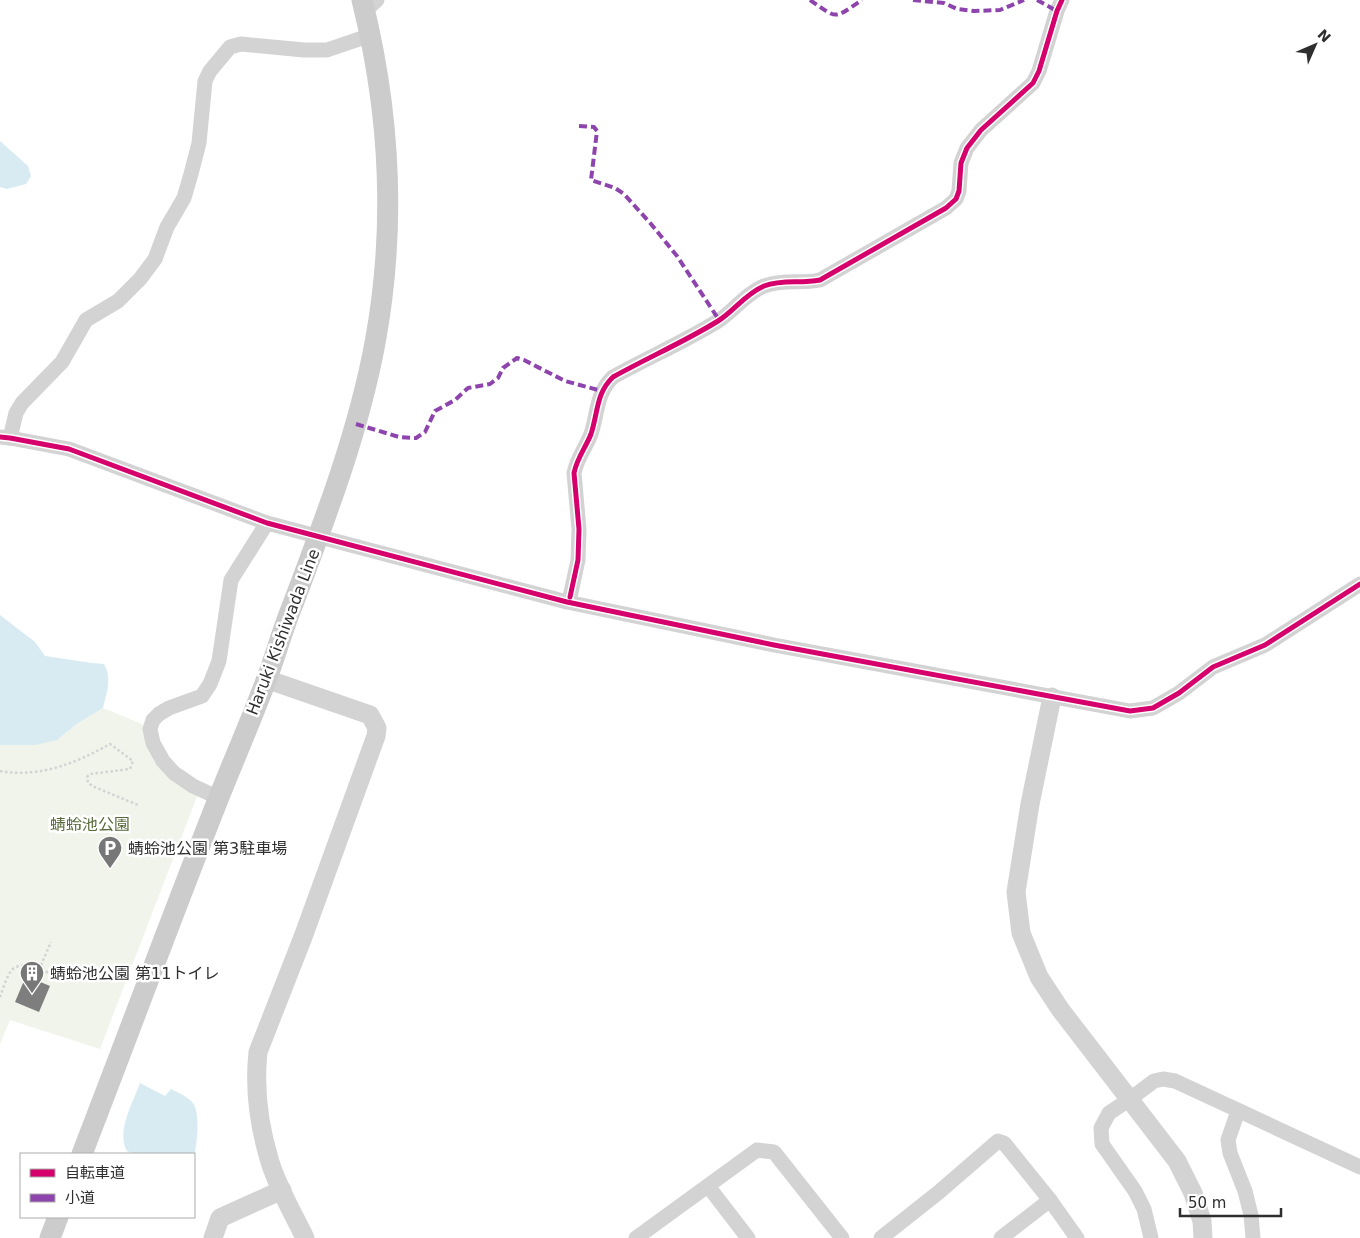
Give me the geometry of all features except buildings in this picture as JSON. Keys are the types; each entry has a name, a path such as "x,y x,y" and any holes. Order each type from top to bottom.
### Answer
{"main road":[{"name":"Haruki Kishiwada Line","path":"82,1153 266,679 349,450 364,395 376,341 384,278 387,221 387,148 368,4"},
{"path":"50,1238 58,1218"}],"street":[{"path":"570,597 578,560 579,529 574,473 576,464 591,434 599,397 605,384 613,377 720,320 761,287 779,281 812,282 820,280 946,208 956,199 959,191 961,163 967,148 981,130 1033,83 1039,71 1062,0"},
{"path":"371,35 327,50 304,50 240,44 230,47 210,71 205,81 199,143 191,174 184,198 167,227 155,259 140,279 118,301 86,320 62,362 22,403 5,437 69,449 267,523 567,602 774,645 1130,711 1153,708 1179,693 1213,667 1265,645 1360,584"},
{"path":"219,798 193,786 174,773 163,761 153,743 150,729 153,720 159,714 169,708 202,696 210,684 219,661 231,580 267,523"},
{"path":"266,679 370,715 377,728 376,736 350,810 258,1052 256,1071 259,1119 270,1163 305,1238"},
{"path":"1052,697 1030,804 1016,892 1021,933 1039,977 1060,1009 1177,1161 1193,1193 1202,1221 1203,1238"},
{"path":"1151,1238 1144,1209 1135,1190 1102,1144 1101,1128 1109,1113 1154,1081 1163,1079 1175,1081 1360,1167"},
{"path":"1238,1111 1228,1140 1230,1153 1245,1191 1253,1238"},
{"path":"880,1238 940,1192 998,1141 1004,1143 1050,1200 1077,1238"},
{"path":"636,1238 655,1232 708,1186 757,1150 774,1152 842,1238"},
{"path":"708,1186 748,1238"},
{"path":"213,1238 220,1218 282,1190"},
{"path":"1002,1238 1050,1200"}],"path":[{"path":"0,771 31,772 57,768 110,744 130,758 133,761 133,765 130,769 90,774 87,777 88,782 92,786 138,805"},
{"path":"39,970 51,942"},
{"path":"0,997 11,971 24,965 67,981"}],"green space":[{"name":"蜻蛉池公園","path":"103,708 142,724 150,749 198,794 100,1049 10,1020 0,1044 0,745 57,740 78,723"}],"shaded area":[{"path":"0,141 28,166 31,176 26,184 7,189 0,187"},
{"path":"0,615 35,642 45,656 104,664 108,680 103,708 78,723 57,740 35,745 0,745"},
{"path":"140,1083 165,1096 171,1089 185,1096 195,1106 197,1113 195,1153 132,1153 127,1151 123,1135 130,1108"}],"marked path":[{"path":"810,0 826,11 836,15 846,11 862,0"},
{"path":"913,0 944,3 957,9 974,11 1000,10 1024,0"},
{"path":"1037,0 1057,11"},
{"path":"579,126 594,127 597,131 591,180 615,188 624,194 677,256 719,320"},
{"path":"356,424 399,437 416,438 425,432 435,411 455,400 468,388 490,384 498,378 503,368 517,358 565,381 602,391"}],"cycle path":[{"path":"570,597 578,560 579,529 574,473 577,462 591,434 600,397 607,383 613,377 718,321 757,289 771,284 820,280 946,208 956,199 959,191 961,163 967,148 981,130 1033,83 1039,71 1062,0"},
{"path":"0,437 69,449 267,523 567,602 774,645 1130,711 1153,708 1179,693 1213,667 1265,645 1360,584"}],"place":[{"name":"蜻蛉池公園 第3駐車場","path":"110,869"},
{"name":"蜻蛉池公園 第11トイレ","path":"32,994"}]}
